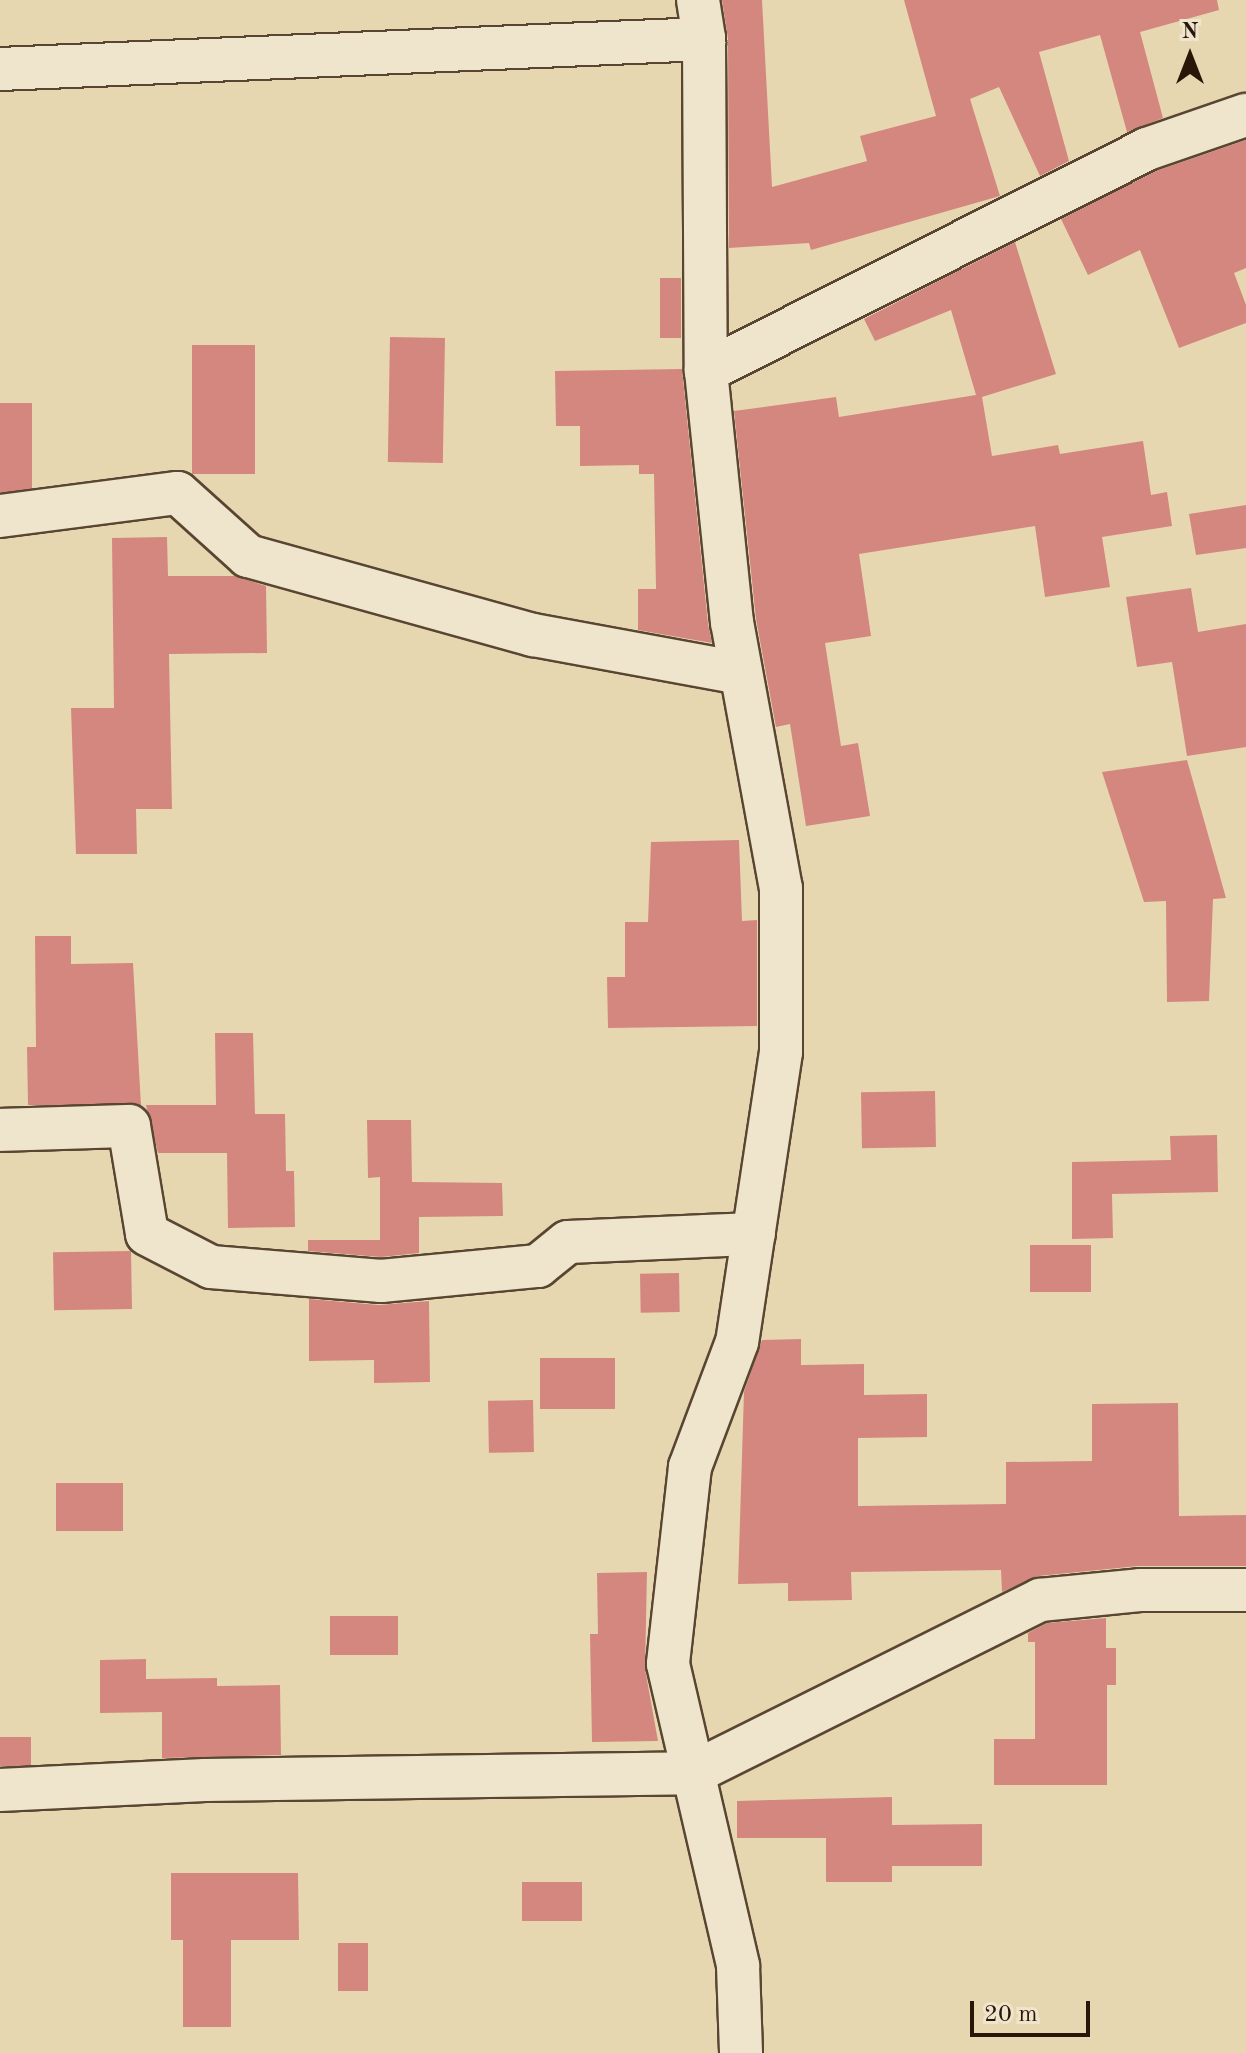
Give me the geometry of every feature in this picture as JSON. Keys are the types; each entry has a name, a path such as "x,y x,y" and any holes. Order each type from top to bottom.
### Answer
{"street":[{"path":"0,69 701,19 706,371 741,673 781,888 781,1052 737,1342 688,1482 668,1664 738,1966 741,2053"},
{"path":"706,371 1147,149 1246,115"},
{"path":"0,516 178,493 248,556 533,635 741,673"},
{"path":"0,1130 129,1126 147,1234 211,1267 381,1281 538,1266 568,1242 754,1234"},
{"path":"0,1790 205,1780 693,1773 1040,1600 1140,1590 1246,1590"}],"building":[{"path":"722,0 762,0 772,187 867,161 860,136 936,116 904,0 1217,0 1219,10 1140,32 1163,118 1127,132 1100,35 1039,52 1069,161 1040,176 999,87 970,99 1000,196 811,250 809,243 729,248 728,39"},
{"path":"1246,140 1246,268 1234,273 1246,305 1246,323 1179,348 1140,250 1088,275 1061,219 1156,171"},
{"path":"1015,242 1056,374 982,397 992,456 1058,445 1060,454 1143,441 1151,495 1167,492 1172,526 1102,537 1110,587 1045,597 1035,526 859,554 871,636 825,643 841,746 858,743 870,816 806,826 790,724 776,727 756,619 734,411 836,397 839,417 976,395 951,310 875,341 864,319"},
{"path":"660,278 681,278 681,338 660,338"},
{"path":"390,337 445,338 443,463 388,462"},
{"path":"192,345 255,345 255,474 192,474"},
{"path":"682,369 712,643 638,630 638,589 656,589 654,474 639,474 639,465 580,466 580,426 556,426 555,371"},
{"path":"0,403 32,403 32,492 0,492"},
{"path":"1246,505 1246,548 1196,555 1189,514"},
{"path":"167,537 168,576 235,576 266,586 267,653 169,654 172,809 136,809 137,854 76,854 71,708 114,708 112,538"},
{"path":"1191,588 1198,632 1246,624 1246,747 1187,756 1172,662 1137,667 1126,597"},
{"path":"1187,760 1226,898 1213,899 1209,1001 1167,1002 1166,901 1144,902 1102,772"},
{"path":"739,840 742,921 757,920 757,1026 608,1028 607,977 625,977 625,922 648,922 651,842"},
{"path":"35,936 71,936 71,964 133,963 141,1106 28,1105 27,1047 36,1047"},
{"path":"215,1033 253,1033 255,1114 285,1114 286,1171 294,1171 295,1227 228,1228 227,1153 158,1153 146,1105 216,1105"},
{"path":"935,1091 936,1147 862,1148 861,1092"},
{"path":"367,1120 411,1120 412,1182 502,1183 503,1216 419,1217 419,1253 381,1257 308,1251 308,1240 380,1240 380,1177 368,1178"},
{"path":"1217,1135 1218,1192 1112,1194 1113,1238 1072,1239 1072,1162 1171,1160 1170,1136"},
{"path":"1030,1245 1091,1245 1091,1292 1030,1292"},
{"path":"131,1251 132,1309 54,1310 53,1252"},
{"path":"679,1273 680,1312 641,1313 640,1274"},
{"path":"309,1299 379,1305 429,1301 430,1382 374,1383 374,1360 309,1361"},
{"path":"801,1339 801,1365 864,1364 864,1395 927,1394 927,1437 858,1438 858,1506 1006,1504 1006,1462 1092,1461 1092,1404 1178,1403 1179,1516 1246,1515 1246,1566 1138,1566 1038,1576 1002,1592 1001,1570 851,1572 852,1600 788,1601 788,1583 738,1584 744,1392 762,1340"},
{"path":"540,1358 615,1358 615,1409 540,1409"},
{"path":"533,1400 534,1452 489,1453 488,1401"},
{"path":"56,1483 123,1483 123,1531 56,1531"},
{"path":"647,1572 645,1669 658,1741 592,1742 590,1634 598,1634 597,1573"},
{"path":"330,1616 398,1616 398,1655 330,1655"},
{"path":"1106,1618 1106,1648 1116,1648 1116,1685 1107,1685 1107,1785 994,1785 994,1739 1035,1739 1035,1642 1028,1642 1028,1633 1047,1623"},
{"path":"146,1659 146,1679 217,1678 217,1686 280,1685 281,1755 162,1758 162,1712 100,1713 100,1660"},
{"path":"0,1737 31,1737 31,1766 0,1766"},
{"path":"892,1797 892,1825 982,1824 982,1866 892,1866 892,1882 826,1882 826,1838 737,1838 737,1801"},
{"path":"171,1873 298,1873 299,1940 231,1940 231,2027 183,2027 183,1940 171,1940"},
{"path":"522,1882 582,1882 582,1921 522,1921"},
{"path":"338,1943 368,1943 368,1991 338,1991"}]}
